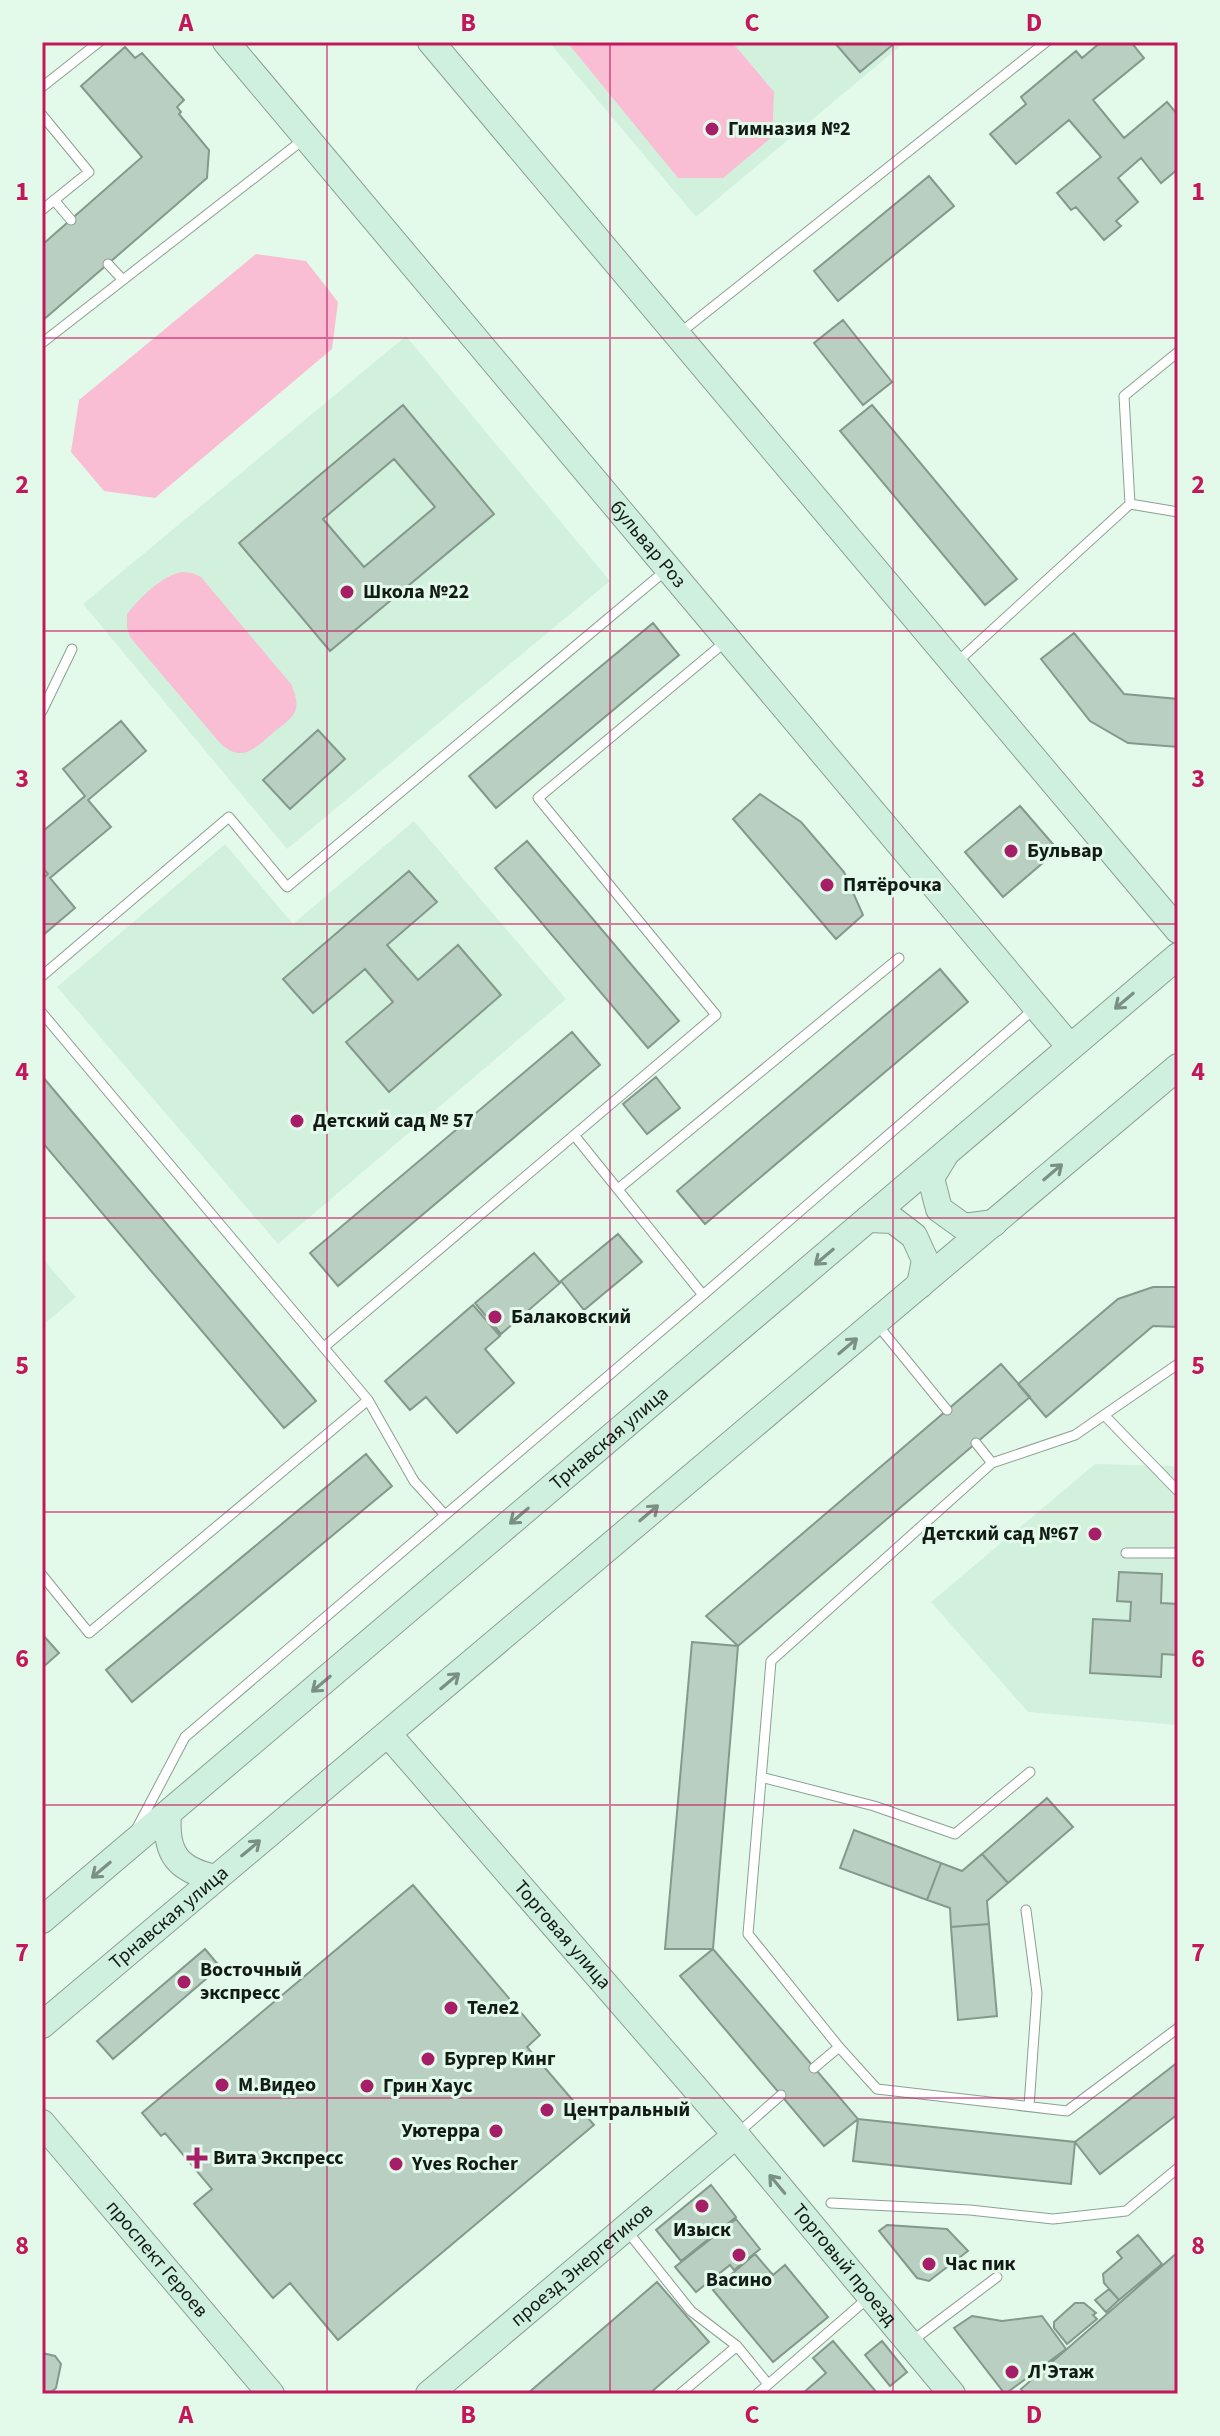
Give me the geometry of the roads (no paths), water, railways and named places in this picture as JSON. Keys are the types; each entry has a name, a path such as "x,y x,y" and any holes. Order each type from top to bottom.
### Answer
{"street":[{"name":"бульвар Роз","path":"226,42 1070,1047"},
{"path":"431,42 1178,930"},
{"name":"Трнавская улица","path":"42,1920 1178,956"},
{"name":"Трнавская улица","path":"42,2025 1178,1067"},
{"path":"947,1152 931,1178 939,1209 964,1227 994,1223"},
{"path":"868,1219 893,1220 914,1236 925,1260 920,1285"},
{"name":"Торговая улица","path":"388,1734 736,2135"},
{"path":"168,1814 167,1831 176,1859 199,1874 216,1878"},
{"name":"проспект Героев","path":"42,2123 271,2394"},
{"name":"проезд Энергетиков","path":"429,2394 736,2135"},
{"name":"Торговый проезд","path":"736,2135 952,2394"}],"lane":[{"path":"42,87 99,42"},
{"path":"677,335 1046,42"},
{"path":"42,115 89,172 42,210"},
{"path":"42,343 306,138"},
{"path":"54,200 71,220"},
{"path":"108,264 122,279"},
{"path":"1130,504 1124,396 1178,352"},
{"path":"955,664 1130,504"},
{"path":"1130,504 1178,512"},
{"path":"42,976 229,817 287,887 667,568"},
{"path":"324,1347 716,1015 538,798 727,640"},
{"path":"42,711 72,649"},
{"path":"618,1189 899,958"},
{"path":"126,1849 185,1737 1037,1007"},
{"path":"42,1013 368,1400 414,1481 445,1515"},
{"path":"574,1135 703,1295"},
{"path":"876,1322 947,1410"},
{"path":"1178,1364 1075,1435 992,1463 771,1661 748,1934 877,2089 1067,2111 1178,2028"},
{"path":"42,1575 89,1633 368,1400"},
{"path":"1104,1415 1178,1491"},
{"path":"976,1443 992,1463"},
{"path":"1126,1553 1178,1553"},
{"path":"761,1777 874,1806 955,1834 1030,1772"},
{"path":"1026,1910 1037,1993 1029,2106"},
{"path":"814,2068 839,2047"},
{"path":"736,2135 781,2095"},
{"path":"831,2203 970,2210 1053,2219 1126,2211 1178,2168"},
{"path":"625,2228 691,2311 737,2346 768,2384"},
{"path":"910,2343 997,2277"},
{"path":"757,2394 871,2296"},
{"path":"680,2394 737,2346"}],"place":[{"name":"Гимназия №2","path":"712,129"},
{"name":"Школа №22","path":"347,592"},
{"name":"Бульвар","path":"1011,851"},
{"name":"Пятёрочка","path":"827,885"},
{"name":"Детский сад № 57","path":"297,1121"},
{"name":"Балаковский","path":"495,1317"},
{"name":"Детский сад №67","path":"1095,1534"},
{"name":"Восточный экспресс","path":"184,1982"},
{"name":"Теле2","path":"451,2008"},
{"name":"Бургер Кинг","path":"428,2059"},
{"name":"М.Видео","path":"222,2085"},
{"name":"Грин Хаус","path":"367,2086"},
{"name":"Центральный","path":"547,2110"},
{"name":"Уютерра","path":"496,2131"},
{"name":"Вита Экспресс","path":"197,2158"},
{"name":"Yves Rocher","path":"396,2164"},
{"name":"Изыск","path":"702,2206"},
{"name":"Васино","path":"739,2255"},
{"name":"Час пик","path":"929,2264"},
{"name":"Л'Этаж","path":"1012,2372"}]}
